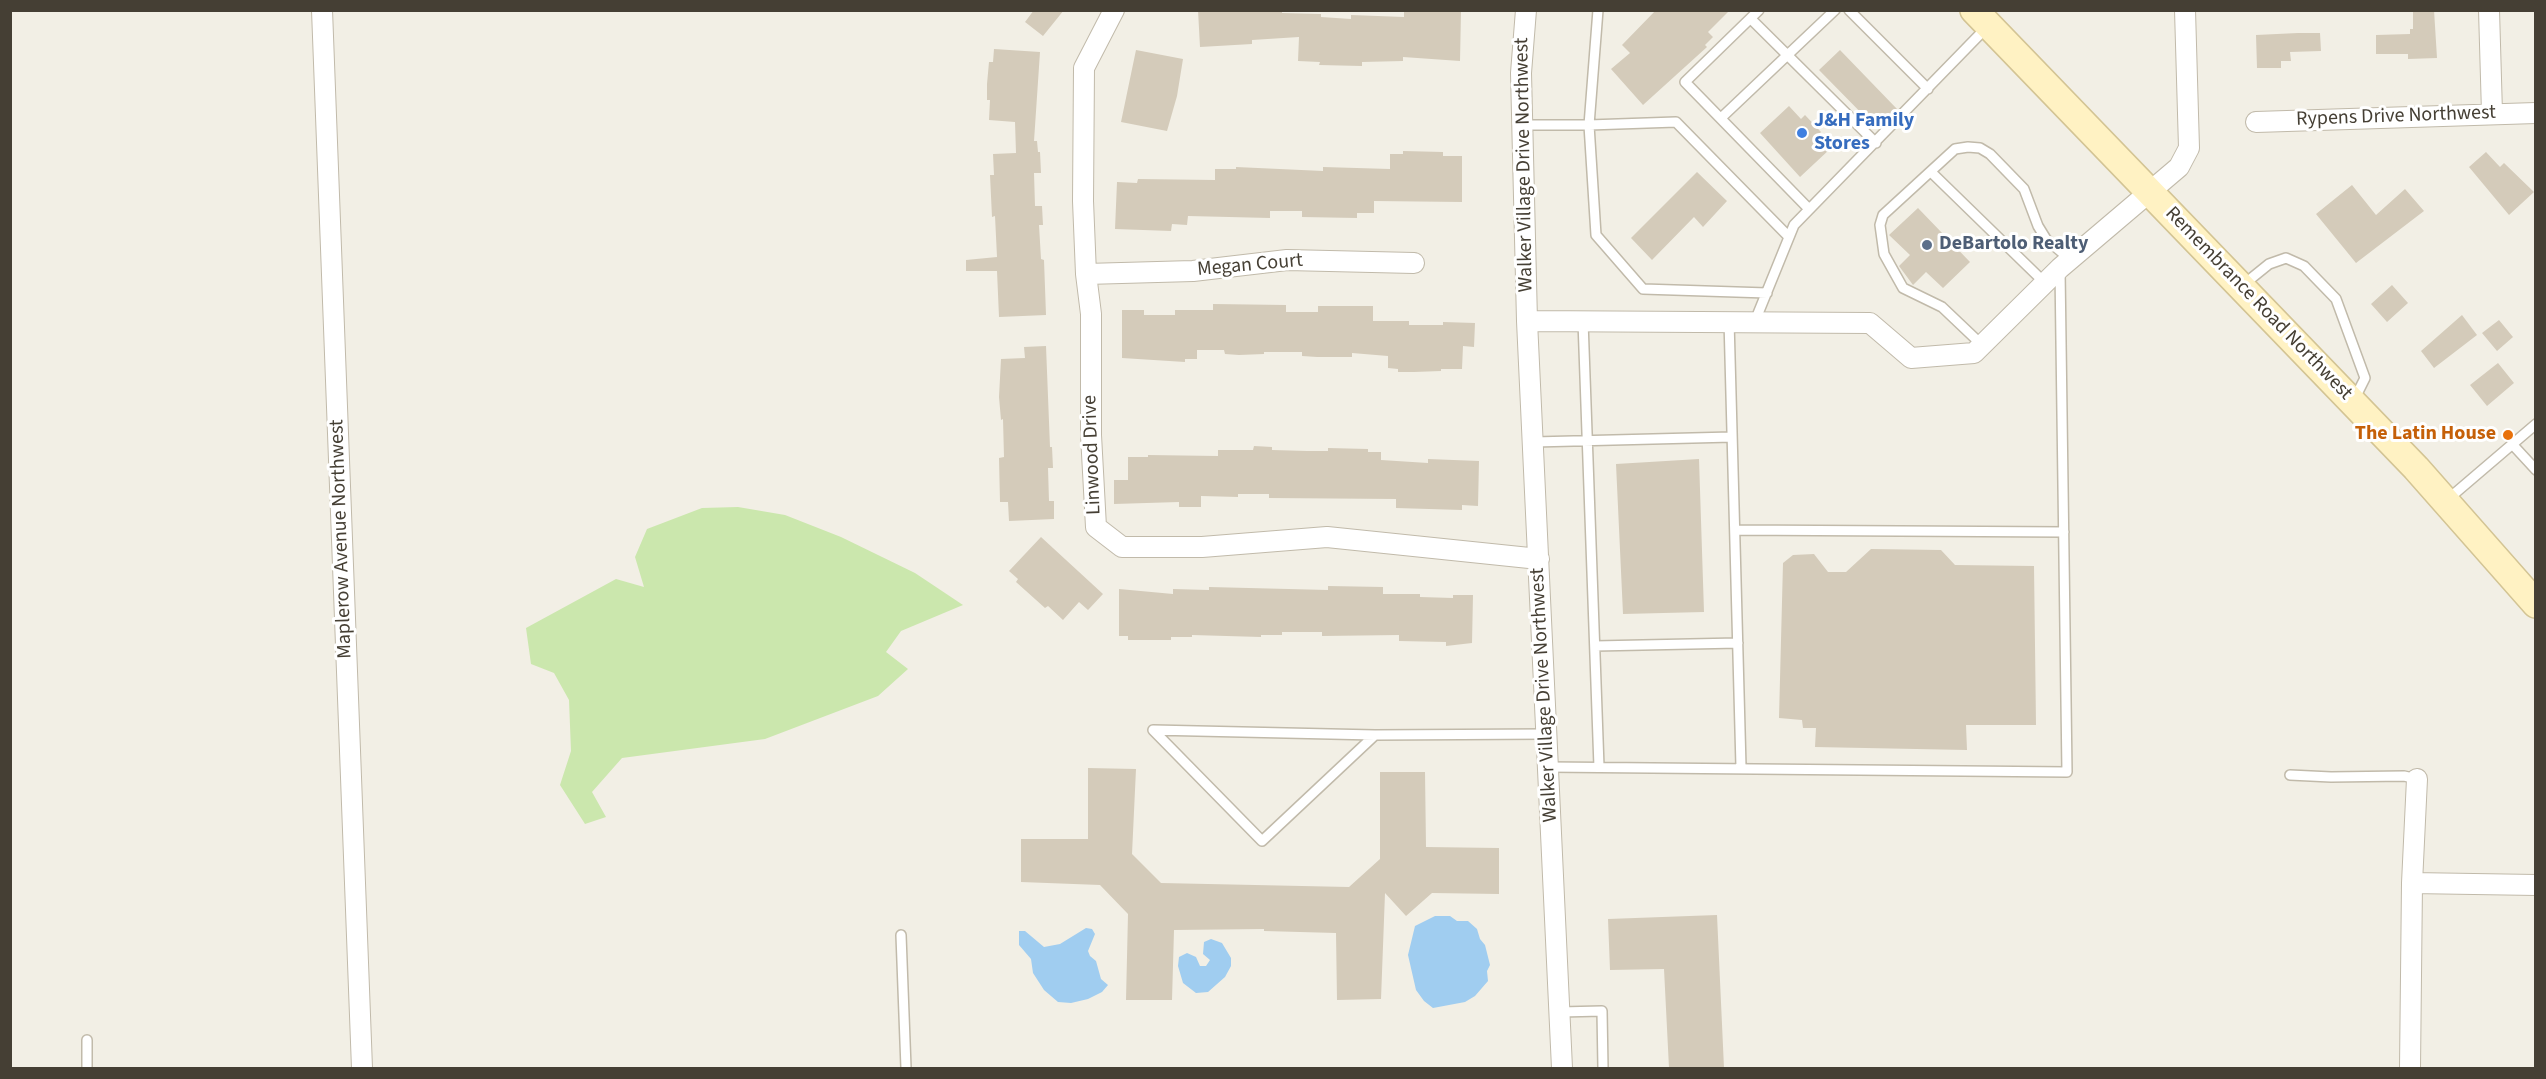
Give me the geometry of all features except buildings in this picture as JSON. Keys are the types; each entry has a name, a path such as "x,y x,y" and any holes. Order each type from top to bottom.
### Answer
{"main road":[{"name":"Remembrance Road Northwest","path":"1981,18 2353,403 2445,501 2535,604"}],"street":[{"name":"Maplerow Avenue Northwest","path":"322,10 362,1068"},
{"name":"Linwood Drive","path":"1114,10 1084,68 1083,201 1086,274 1091,314 1091,435 1096,528 1122,547 1202,547 1327,537 1539,560"},
{"name":"Walker Village Drive Northwest","path":"1526,10 1521,73 1527,321 1562,1068"},
{"name":"Walker Village Drive Northwest","path":"1527,321 1729,320 1870,323 1911,358 1974,353 2065,264 2179,167 2189,148 2185,10"},
{"path":"2489,10 2492,113"},
{"name":"Rypens Drive Northwest","path":"2256,122 2535,113"},
{"name":"Megan Court","path":"1086,274 1193,271 1287,260 1414,263"},
{"path":"2410,1068 2412,883 2417,779"},
{"path":"2412,883 2535,885"}],"lane":[{"path":"1598,10 1589,125 1596,235 1643,289 1767,293"},
{"path":"1759,10 1685,82 1809,209"},
{"path":"1721,118 1834,10"},
{"path":"1849,10 1928,89"},
{"path":"1751,18 1876,143"},
{"path":"1755,321 1794,225 1928,89 1981,18"},
{"path":"1522,125 1676,122 1789,237"},
{"path":"1548,767 1741,767 2067,772 2064,532 2065,264 2038,226 2024,189 1990,154 1980,148 1968,147 1955,149 1883,215 1880,225 1884,254 1903,288 1942,307 1982,345"},
{"path":"1931,172 2046,284"},
{"path":"2242,287 2269,264 2286,258 2304,266 2336,299 2366,378 2353,403"},
{"path":"1729,320 1741,767"},
{"path":"1583,321 1599,767"},
{"path":"2445,501 2535,424"},
{"path":"1534,442 1732,437"},
{"path":"2512,444 2535,470"},
{"path":"1735,530 2064,532"},
{"path":"1595,646 1738,643"},
{"path":"1375,735 1262,841 1153,730 1375,735 1547,734"},
{"path":"2290,775 2404,776 2417,779"},
{"path":"901,935 906,1068"},
{"path":"1560,1012 1602,1011 1603,1068"},
{"path":"87,1040 87,1068"}],"green space":[{"path":"738,507 785,515 841,537 915,573 963,605 901,631 886,652 908,669 878,696 765,739 622,758 592,792 606,817 585,824 560,785 571,751 569,700 554,673 531,664 526,628 616,579 644,587 635,557 647,529 702,508"}],"water":[{"path":"1435,916 1450,916 1457,921 1468,921 1477,929 1485,945 1490,965 1487,971 1488,981 1475,996 1465,1002 1433,1008 1416,990 1408,955 1415,926"},
{"path":"1086,928 1092,929 1095,934 1088,951 1096,961 1101,979 1108,985 1102,992 1088,999 1071,1003 1058,1002 1044,990 1033,973 1031,959 1019,945 1019,931 1025,931 1044,947 1060,944"},
{"path":"1211,939 1222,943 1231,958 1231,966 1225,977 1208,992 1196,993 1183,983 1178,966 1179,957 1187,953 1196,957 1200,966 1206,966 1210,960 1203,954 1204,942"}],"place":[{"name":"J&H Family Stores","path":"1802,133"},
{"name":"DeBartolo Realty","path":"1927,245"},
{"name":"The Latin House","path":"2508,435"}]}
